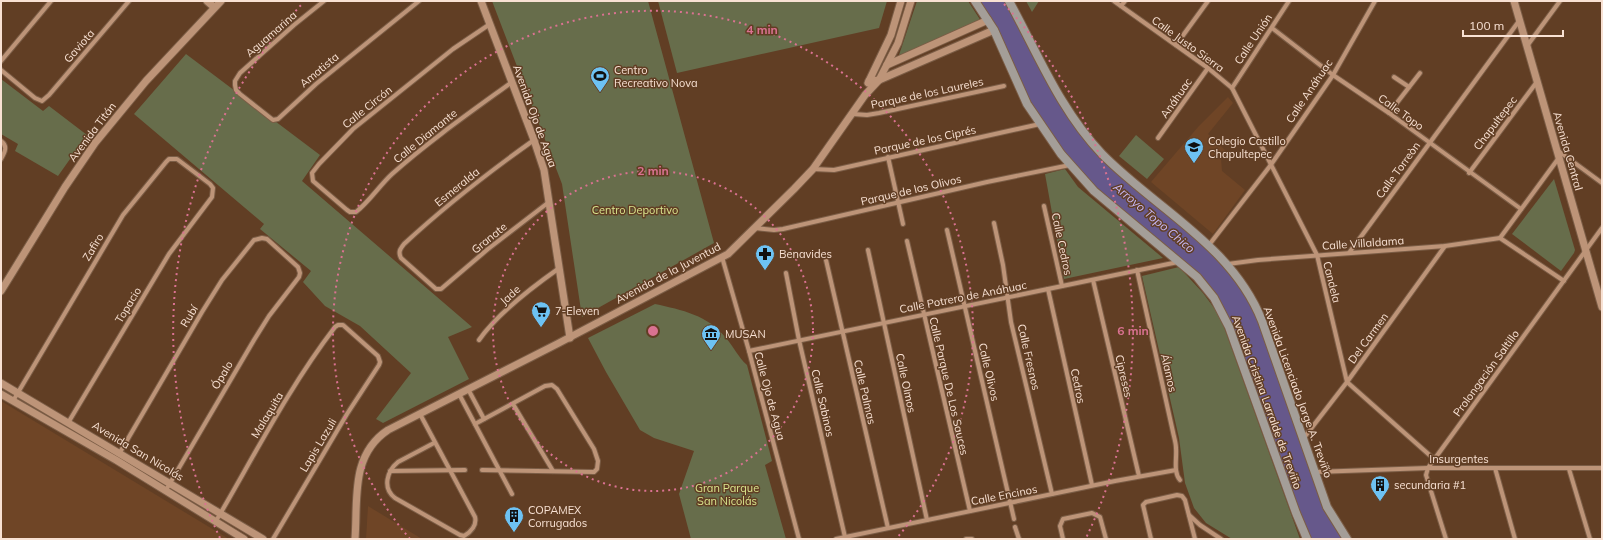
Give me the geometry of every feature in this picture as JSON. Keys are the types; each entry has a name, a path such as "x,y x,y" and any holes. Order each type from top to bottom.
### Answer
{"main road":[{"name":"Avenida Cristina Larralde de Treviño","path":"975,1 994,30 1027,104 1051,142 1094,191 1180,261 1207,288 1226,320 1307,539"},
{"name":"Avenida Licenciado Jorge A. Treviño","path":"1010,1 1059,98 1086,136 1123,173 1209,245 1228,264 1240,280 1259,313 1327,507 1347,539"}],"street":[{"path":"1,61 51,1"},
{"name":"Gaviota","path":"1,70 36,98 42,100 49,95 129,1"},
{"path":"207,1 214,7"},
{"name":"Avenida Titán","path":"1,291 65,187 95,143 146,81 221,1"},
{"name":"Aguamarina","path":"235,85 240,73 294,25 324,1"},
{"name":"Amatista","path":"235,85 240,94 249,102 271,119 278,120 316,84 419,1"},
{"name":"Avenida Ojo de Agua","path":"481,1 544,170 558,269 570,338"},
{"name":"Avenida de la Juventud","path":"865,95 869,81 891,35 902,1"},
{"name":"Avenida de la Juventud","path":"355,539 358,482 361,468 368,449 380,436 468,389 570,338 722,257 738,244 813,169 865,95 879,80 898,43 911,1"},
{"name":"Calle Justo Sierra","path":"1114,1 1208,68 1232,88"},
{"path":"1121,6 1125,1"},
{"path":"1176,45 1208,1"},
{"name":"Calle Unión","path":"1232,88 1289,1"},
{"name":"Calle Anáhuac","path":"1209,245 1270,166 1333,74 1374,1"},
{"name":"Avenida Central","path":"1514,1 1536,83 1557,150 1558,159 1602,307"},
{"path":"1527,46 1560,1"},
{"path":"887,66 988,20"},
{"name":"Calle Torreòn","path":"1349,253 1520,21"},
{"name":"Calle Circón","path":"356,212 346,210 316,186 312,178 312,173 338,143 353,129 453,49 490,24"},
{"name":"Calle Topo","path":"1272,28 1469,173 1521,209"},
{"path":"869,81 879,80 994,30"},
{"name":"Anáhuac","path":"1158,138 1208,68"},
{"path":"1389,113 1420,73"},
{"path":"1394,77 1409,87"},
{"name":"Calle Diamante","path":"356,212 391,175 408,160 470,112 512,82"},
{"name":"Chapultepec","path":"1469,173 1536,83"},
{"name":"Parque de los Laureles","path":"853,114 868,115 879,113 1004,86"},
{"name":"Candela","path":"1232,88 1270,166 1317,255 1347,382"},
{"name":"Parque de los Ciprés","path":"813,169 834,170 1040,123"},
{"path":"1,140 6,145 5,152 1,159"},
{"name":"Esmeralda","path":"441,289 436,288 401,258 399,254 401,248 427,223 496,167 534,140"},
{"path":"1557,150 1602,183"},
{"path":"888,157 903,224"},
{"name":"Zafiro","path":"13,401 123,215 166,162 174,158 181,161 210,184 213,192"},
{"path":"1558,159 1500,238 1564,281"},
{"name":"Parque de los Olivos","path":"755,228 774,230 783,229 1070,165"},
{"name":"Topacio","path":"63,430 169,254 209,202 213,192"},
{"name":"Granate","path":"441,289 488,249 549,202"},
{"name":"Calle Cedros","path":"1044,206 1062,286"},
{"name":"Calle Fresnos","path":"994,223 1011,322 1052,494"},
{"name":"Prolongación Saltillo","path":"1428,468 1602,228"},
{"name":"Calle Olivos","path":"947,230 1014,519"},
{"name":"Rubí","path":"118,456 222,280 254,240 262,238 267,239 298,267 300,273"},
{"name":"Calle Villaldama","path":"1228,264 1317,255 1445,246 1500,238"},
{"name":"Calle Parque De Los Sauces","path":"907,241 923,315 970,511"},
{"name":"Del Carmen","path":"1303,439 1347,382 1445,246"},
{"name":"Calle Olmos","path":"868,250 927,520"},
{"name":"Calle Ojo de Agua","path":"722,257 749,351 799,539"},
{"name":"Calle Palmas","path":"826,260 888,528"},
{"name":"Calle Potrero de Anáhuac","path":"749,351 1180,261"},
{"name":"Jade","path":"478,340 524,294 558,269"},
{"name":"Álamos","path":"1137,270 1176,446 1176,470 1180,480"},
{"name":"Ópalo","path":"168,487 223,390 269,316 299,277 300,273"},
{"name":"Calle Sabinos","path":"786,273 845,537"},
{"name":"Cipreses","path":"1093,280 1139,476"},
{"name":"Cedros","path":"1048,289 1092,485"},
{"name":"Lapis Lazuli","path":"273,539 380,362 378,356 346,326 341,324"},
{"name":"Malaquita","path":"216,521 301,376 335,327 341,324"},
{"path":"1347,382 1434,460"},
{"name":"Avenida San Nicolás","path":"1,383 68,422 118,456 168,487 244,539"},
{"path":"475,424 546,386 552,385 557,389 594,449 598,461 597,469 594,472 482,470"},
{"path":"468,389 484,419"},
{"path":"1,390 13,401"},
{"name":"Avenida San Nicolás","path":"1,394 63,430 118,456"},
{"path":"459,394 512,494"},
{"path":"513,404 553,471"},
{"path":"420,414 434,443 475,517 476,521 474,527 464,536 392,495 388,489 387,481 390,471 398,462 434,443"},
{"path":"1428,468 1426,475 1446,539"},
{"name":"Insurgentes","path":"1315,472 1428,468 1602,468"},
{"path":"1495,468 1515,539"},
{"path":"1569,469 1590,539"},
{"path":"390,471 465,470"},
{"name":"Calle Encinos","path":"836,539 1092,485 1176,470"},
{"name":"Avenida San Nicolás","path":"168,487 220,514 263,539"},
{"path":"1151,539 1143,505 1146,502 1177,495 1182,496 1185,500 1195,539"},
{"path":"1063,539 1060,526 1061,521 1065,518 1092,513 1098,515 1106,539"},
{"path":"1189,515 1200,525 1221,539"},
{"path":"1016,527 1019,539"},
{"path":"966,539 972,539"}],"shaded area":[{"name":"Colegio Castillo Chapultepec","path":"1228,97 1233,103 1208,134 1226,151 1221,158 1222,171 1245,190 1213,234 1151,182 1198,127"},
{"path":"1,401 229,539 1,539"},
{"path":"368,506 422,539 366,539"}],"green space":[{"name":"Centro Recreativo Nova","path":"492,1 648,1 714,243 582,317 562,184"},
{"path":"658,1 887,1 879,28 677,73"},
{"path":"917,1 968,1 981,21 898,58"},
{"path":"1026,1 1039,1 1032,12"},
{"path":"186,54 320,155 302,181 472,327 448,337 469,379 383,423 376,419 411,373 360,326 325,306 303,282 311,271 260,229 264,224 134,114"},
{"path":"1,79 43,111 49,106 87,135 58,176 15,151 18,144 1,134"},
{"path":"1136,135 1164,159 1147,179 1119,156"},
{"path":"1065,169 1078,187 1163,258 1064,279 1045,174"},
{"path":"1554,179 1575,250 1561,271 1512,234"},
{"path":"1179,267 1203,293 1220,316 1300,539 1232,539 1206,523 1194,508 1185,483 1179,438 1142,276"},
{"name":"Gran Parque San Nicolás","path":"655,304 685,311 711,324 719,330 747,365 772,461 765,465 786,539 691,539 679,494 694,451 654,438 640,430 588,338"}],"water":[{"name":"Arroyo Topo Chico","path":"975,1 1009,1 1086,136 1184,224 1249,295 1327,507 1347,539 1307,539 1232,334 1207,288 1114,207 1051,142"}],"place":[{"name":"Centro Recreativo Nova","path":"600,93"},
{"name":"Colegio Castillo Chapultepec","path":"1194,164"},
{"name":"Benavides","path":"765,271"},
{"name":"7-Eleven","path":"541,328"},
{"name":"MUSAN","path":"711,351"},
{"name":"secundaria #1","path":"1380,502"},
{"name":"COPAMEX Corrugados","path":"514,533"}],"park label":[{"name":"Centro Deportivo","path":"635,210"}]}
